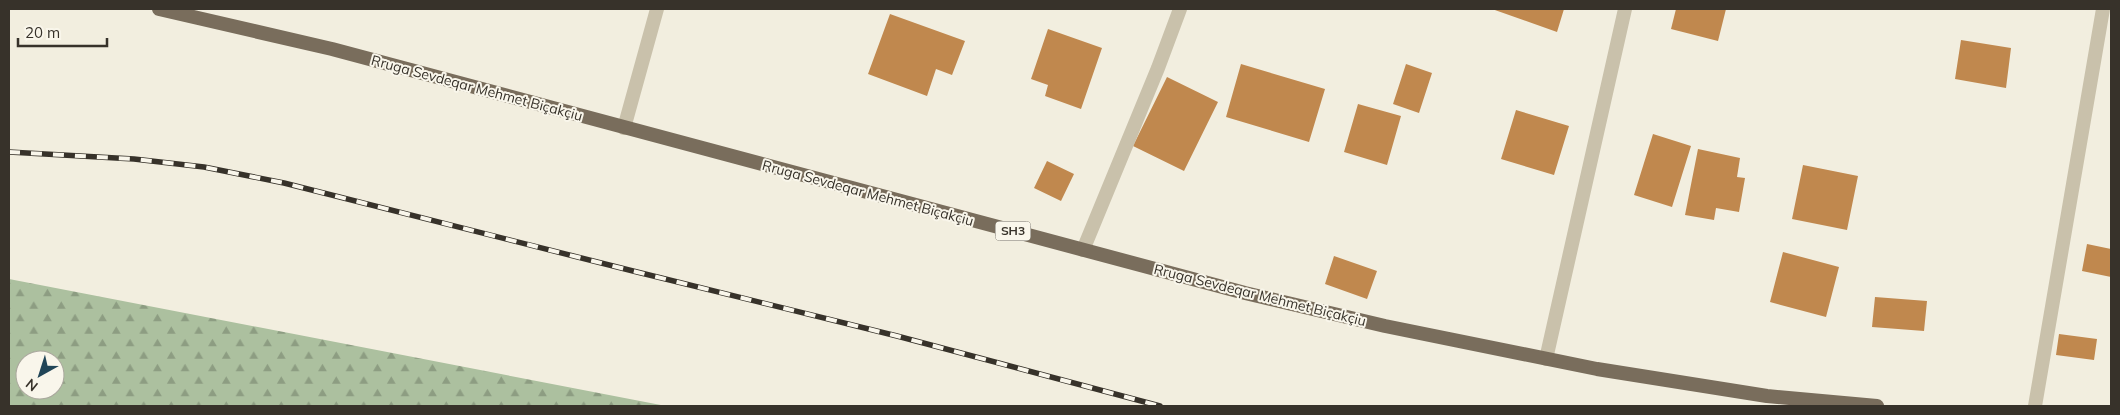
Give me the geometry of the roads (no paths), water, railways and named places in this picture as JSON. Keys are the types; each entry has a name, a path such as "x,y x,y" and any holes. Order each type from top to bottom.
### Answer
{"main road":[{"name":"Rruga Sevdeqar Mehmet Biçakçiu","path":"159,9 332,49 1084,250 1367,321 1546,359 1649,378 1767,396 1877,406"}],"street":[{"path":"624,128 657,9"},
{"path":"1084,250 1180,9"},
{"path":"1546,359 1625,9"},
{"path":"2035,406 2102,9"}],"railway":[{"path":"9,152 134,159 204,167 284,183 897,336 1160,406"}]}
